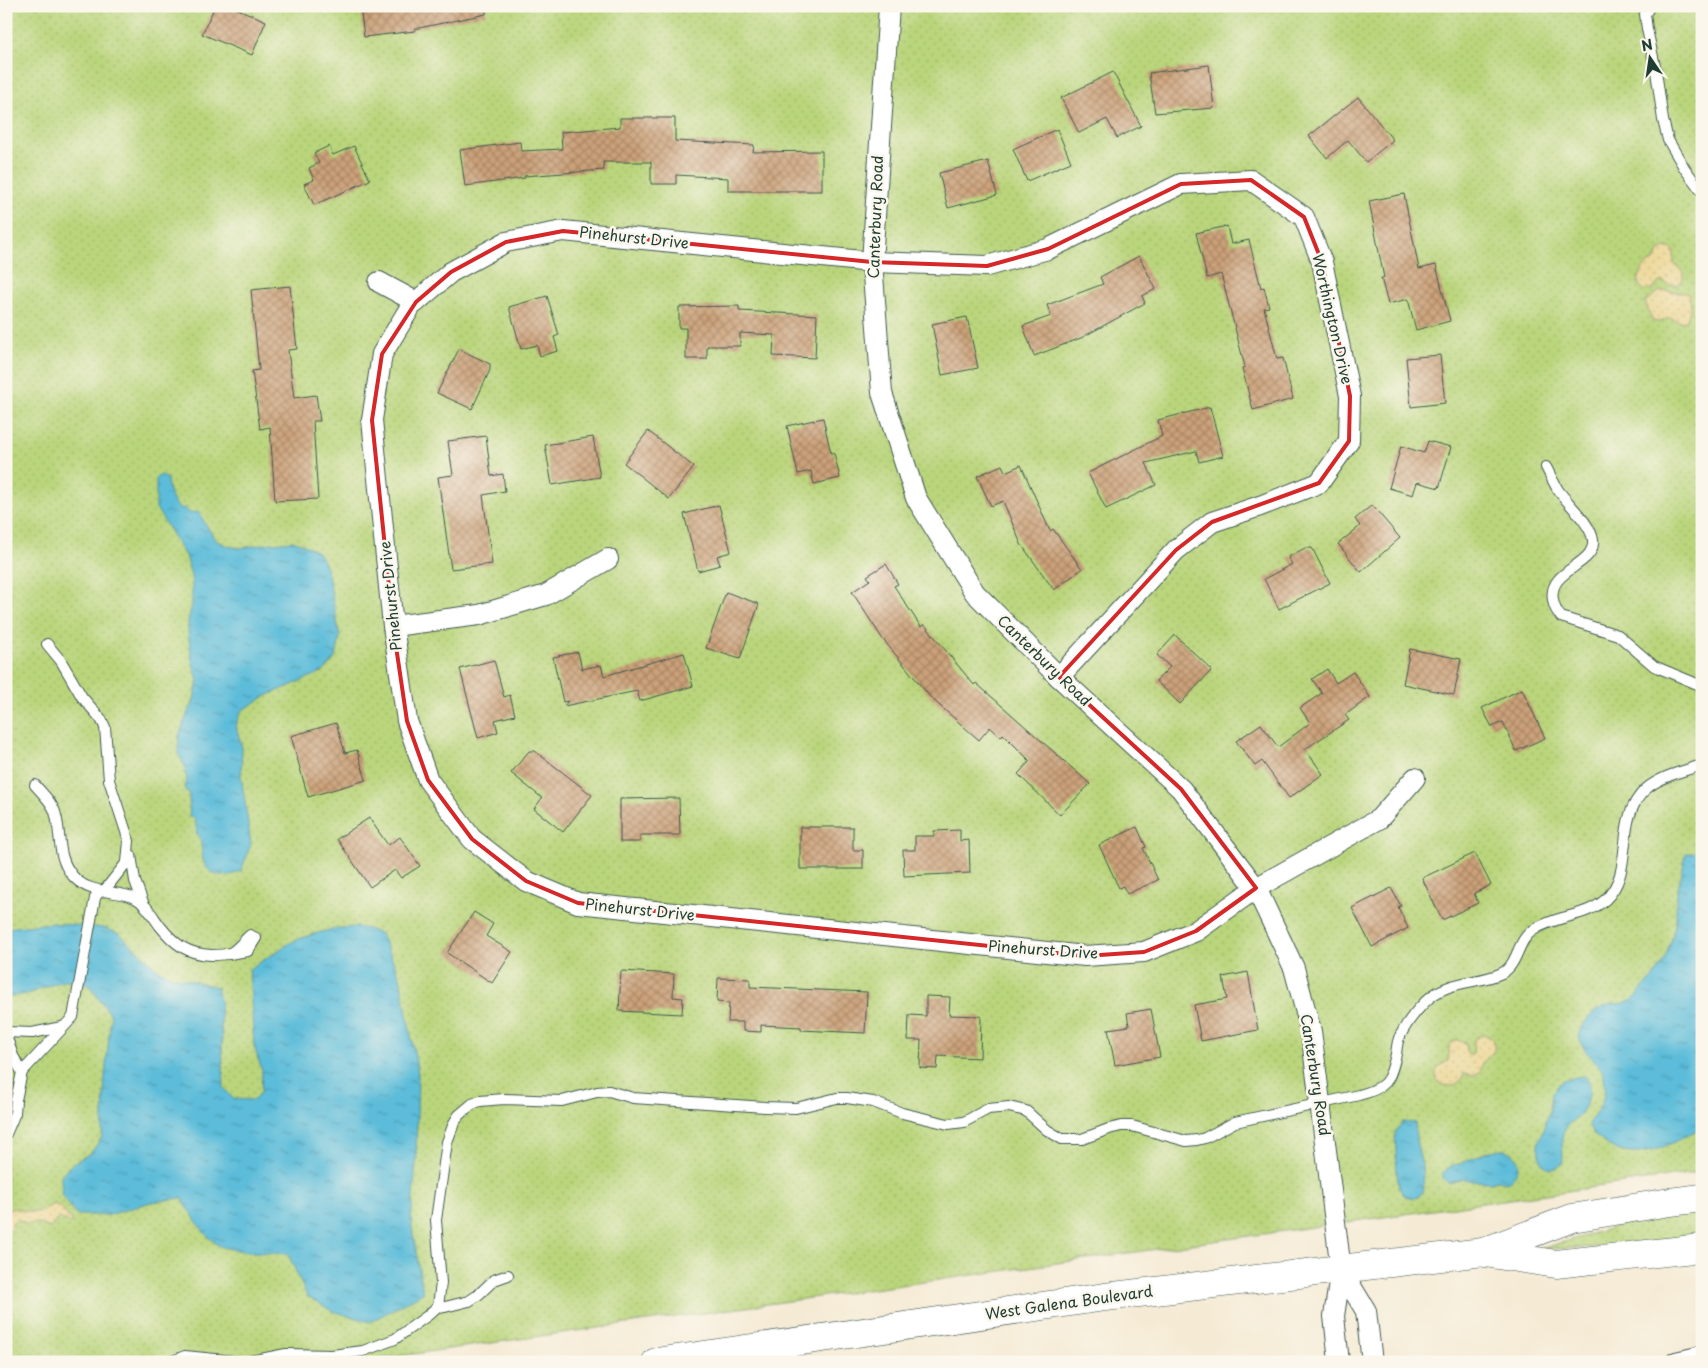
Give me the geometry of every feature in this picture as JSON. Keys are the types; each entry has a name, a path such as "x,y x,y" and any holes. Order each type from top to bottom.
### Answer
{"main road":[{"name":"West Galena Boulevard","path":"656,1362 1105,1297 1483,1252 1572,1218 1702,1198"},
{"name":"West Galena Boulevard","path":"1483,1252 1556,1264 1702,1248"}],"street":[{"name":"Canterbury Road","path":"888,6 872,262 882,393 916,498 975,593 1059,677 1181,789 1256,888 1294,968 1311,1031 1342,1270"},
{"name":"Worthington Drive","path":"872,262 987,266 1048,249 1180,184 1251,180 1304,217 1322,262 1350,396 1349,441 1319,482 1260,506 1212,522 1176,550 1059,677"},
{"name":"Pinehurst Drive","path":"872,262 563,231 506,242 451,272 411,306 382,354 372,420 393,626 407,721 428,780 472,839 526,881 578,903 1086,956 1144,952 1196,930 1256,888 1379,819 1415,778"},
{"path":"379,282 416,302"},
{"path":"393,626 479,615 546,595 608,559"},
{"path":"1339,1362 1334,1316 1342,1270"},
{"path":"1342,1270 1366,1311 1372,1362"},
{"path":"1676,1362 1702,1356"}],"lane":[{"path":"1650,6 1646,14 1647,29 1668,140 1685,169 1702,192"},
{"path":"1546,466 1558,490 1589,529 1593,539 1593,548 1588,555 1566,572 1553,588 1552,595 1556,612 1561,616 1618,635 1654,666 1702,686"},
{"path":"47,644 61,661 82,697 101,719 105,727 109,780 129,841 135,881 144,905"},
{"path":"170,1362 185,1356 244,1362 286,1354 332,1355 363,1351 395,1338 427,1316 438,1306 441,1283 436,1220 447,1142 459,1115 472,1104 480,1101 504,1099 562,1101 597,1092 610,1091 633,1098 796,1108 837,1098 847,1098 873,1102 902,1113 948,1124 964,1122 988,1109 1009,1107 1026,1111 1047,1130 1062,1139 1082,1139 1109,1129 1132,1126 1186,1141 1204,1138 1235,1122 1366,1093 1385,1085 1392,1068 1399,1037 1430,997 1458,983 1504,972 1513,963 1524,938 1532,931 1553,921 1584,913 1606,899 1621,874 1629,813 1634,804 1647,788 1702,764"},
{"path":"35,785 55,810 61,852 65,865 72,875 90,889 137,899 172,940 190,952 217,955 229,954"},
{"path":"6,1134 16,1113 16,1100 22,1072 73,1017 92,907 98,893 104,891 127,862 129,841"},
{"path":"22,1072 16,1063 6,1033 32,1033 63,1027"},
{"path":"438,1306 445,1307 469,1301 494,1280 508,1275"}],"highlighted area":[{"path":"1251,180 1304,217 1322,262 1350,396 1349,441 1319,483 1212,522 1176,550 1059,677 1181,789 1256,888 1196,931 1144,952 1085,956 578,903 526,881 472,839 428,780 407,721 393,626 372,420 382,354 416,302 451,272 506,242 563,231 872,262 987,266 1048,249 1181,184"}],"green space":[{"path":"6,6 1693,6 1702,44 1702,1172 357,1362 6,1362"},
{"path":"1702,1209 1702,1234 1665,1245 1540,1249 1660,1214"}],"sand":[{"path":"1671,248 1674,251 1674,264 1683,272 1683,279 1677,285 1670,285 1662,281 1653,289 1643,290 1638,283 1641,272 1645,266 1655,260 1659,251"},
{"path":"1660,291 1688,294 1690,308 1686,321 1680,322 1671,318 1660,322 1652,320 1645,302"},
{"path":"1485,1035 1493,1041 1494,1051 1482,1063 1480,1072 1473,1076 1464,1074 1462,1079 1454,1086 1443,1085 1437,1081 1437,1071 1439,1067 1448,1061 1449,1048 1453,1041 1457,1040 1466,1043 1467,1053 1470,1056 1473,1054 1476,1037"},
{"path":"54,1204 62,1208 72,1221 70,1223 59,1218 50,1228 36,1223 27,1224 17,1219 13,1222 12,1228 6,1232 6,1213 11,1208 38,1212"}],"water":[{"path":"161,475 167,479 169,492 177,506 180,509 185,508 189,513 198,512 217,541 228,546 240,548 293,541 318,552 328,574 340,637 336,657 324,671 264,697 241,711 236,726 242,748 241,775 251,844 241,871 229,876 214,874 206,867 203,860 195,820 189,817 189,793 185,790 187,782 186,774 184,773 186,771 178,753 179,736 193,704 198,680 192,660 188,632 192,604 192,581 187,559 156,508 156,478"},
{"path":"1702,844 1702,1127 1679,1140 1654,1150 1642,1153 1629,1153 1617,1150 1596,1137 1588,1123 1600,1106 1605,1092 1605,1085 1602,1071 1580,1042 1581,1030 1590,1016 1605,1006 1634,999 1658,971 1668,950 1675,927 1676,897 1686,853 1693,853"},
{"path":"53,923 105,928 120,934 157,969 172,976 217,987 220,1000 224,1088 233,1099 253,1100 261,1092 262,1071 254,1046 249,969 288,944 325,931 355,927 365,928 381,934 400,977 418,1073 416,1163 411,1221 423,1293 370,1322 332,1311 307,1296 288,1254 241,1251 218,1245 202,1230 182,1198 151,1202 109,1215 76,1215 62,1195 61,1176 73,1163 91,1153 102,1137 105,1075 111,1016 89,985 65,980 27,994 6,997 6,928"},
{"path":"1585,1076 1589,1085 1588,1100 1581,1113 1569,1124 1563,1133 1562,1164 1557,1168 1549,1169 1543,1164 1538,1144 1550,1110 1552,1093 1563,1080"},
{"path":"1403,1122 1415,1123 1416,1139 1422,1166 1424,1189 1414,1199 1403,1195 1399,1187 1397,1174 1395,1132"},
{"path":"1501,1149 1513,1154 1518,1162 1516,1173 1507,1182 1464,1179 1448,1183 1443,1178 1443,1173 1452,1165 1460,1164 1486,1152"}],"building":[{"path":"215,6 231,6 266,21 252,55 202,34"},
{"path":"360,6 486,6 486,14 414,29 415,31 364,37"},
{"path":"1209,65 1214,108 1155,113 1149,73"},
{"path":"1113,72 1141,126 1117,138 1107,119 1079,133 1061,98"},
{"path":"1358,97 1393,140 1366,162 1348,140 1327,158 1309,136"},
{"path":"620,118 675,118 675,141 754,145 753,152 822,151 822,191 728,191 728,178 676,175 676,184 651,184 651,162 603,162 604,170 524,176 525,178 465,186 460,150 520,142 521,151 562,149 561,132 620,127"},
{"path":"1057,129 1071,162 1027,181 1013,149"},
{"path":"329,146 333,155 354,146 370,180 314,205 304,184 314,180 309,168 319,163 314,153"},
{"path":"988,161 997,195 948,208 939,173"},
{"path":"1404,194 1419,269 1436,265 1450,321 1416,330 1408,299 1388,304 1381,278 1384,278 1369,201"},
{"path":"1227,226 1231,244 1249,240 1261,288 1264,287 1269,307 1264,308 1277,359 1283,358 1293,399 1253,410 1242,368 1245,367 1221,274 1207,278 1196,233"},
{"path":"1139,256 1156,289 1142,296 1145,303 1081,338 1034,356 1023,326 1051,316 1047,305 1103,284 1100,277"},
{"path":"290,286 297,349 288,350 294,398 316,395 320,421 313,421 318,499 275,501 270,427 260,429 252,371 259,370 251,290"},
{"path":"547,296 559,335 554,337 558,351 540,356 537,345 521,349 509,307"},
{"path":"739,306 739,311 817,315 815,358 773,356 774,335 740,333 740,346 707,346 707,359 686,359 686,328 679,328 679,307"},
{"path":"967,317 978,368 942,375 932,324"},
{"path":"459,349 490,364 490,370 472,409 437,393"},
{"path":"1440,355 1445,403 1411,407 1406,358"},
{"path":"1210,407 1223,456 1199,462 1196,451 1146,463 1156,485 1106,509 1088,473 1162,436 1158,420"},
{"path":"823,418 831,454 834,453 840,478 814,484 811,471 798,474 787,426"},
{"path":"648,431 694,467 669,499 624,463"},
{"path":"486,436 491,476 503,474 505,491 483,495 492,564 451,569 438,477 453,475 448,441"},
{"path":"593,437 600,477 552,485 545,445"},
{"path":"1428,441 1451,447 1439,488 1417,482 1413,495 1389,488 1401,446 1424,453"},
{"path":"1002,465 1005,472 1021,465 1050,531 1053,529 1082,569 1054,590 1021,544 1003,501 991,506 977,476"},
{"path":"719,505 731,552 717,556 720,565 698,571 684,514"},
{"path":"1372,505 1400,538 1361,572 1338,544 1360,526 1355,519"},
{"path":"1305,548 1312,548 1330,583 1279,609 1264,579 1292,564 1288,557"},
{"path":"886,564 898,584 894,586 921,627 924,624 974,685 976,683 1090,784 1060,815 1018,774 1030,761 1003,734 1001,737 990,727 979,740 931,698 882,638 852,592 870,580 867,576"},
{"path":"726,592 759,604 740,659 706,648"},
{"path":"1175,635 1212,670 1180,704 1156,681 1170,667 1157,655"},
{"path":"1410,649 1461,659 1454,695 1403,684"},
{"path":"578,652 582,669 601,665 604,676 684,653 693,686 640,701 637,691 564,706 568,701 563,702 553,657"},
{"path":"494,660 504,697 510,695 515,715 495,720 498,732 478,738 460,669"},
{"path":"1327,669 1336,683 1353,672 1370,697 1345,715 1349,720 1305,749 1323,774 1289,798 1262,761 1255,766 1236,741 1261,724 1278,747 1310,723 1300,708 1322,693 1312,679"},
{"path":"1522,689 1545,738 1516,751 1503,722 1492,727 1482,708"},
{"path":"336,723 345,753 357,750 366,780 308,797 291,736"},
{"path":"529,751 535,751 592,795 563,832 534,809 542,798 511,773"},
{"path":"679,798 680,835 640,835 640,842 620,842 620,799"},
{"path":"369,818 388,845 400,837 420,866 401,878 395,870 370,887 337,839"},
{"path":"800,827 853,827 853,850 863,850 863,869 800,869"},
{"path":"1137,827 1146,847 1143,848 1158,880 1127,894 1123,886 1119,888 1099,845"},
{"path":"960,830 960,841 969,840 970,873 904,876 903,850 915,850 915,836 934,836 934,831"},
{"path":"1475,853 1491,885 1474,893 1478,903 1442,920 1422,878"},
{"path":"1391,888 1401,906 1398,907 1408,928 1372,947 1352,908"},
{"path":"474,912 493,924 486,936 512,952 492,983 447,953"},
{"path":"621,971 674,974 673,997 683,998 682,1014 619,1011"},
{"path":"1248,972 1258,1030 1201,1041 1194,1005 1227,999 1223,977"},
{"path":"718,978 750,979 750,987 867,992 865,1033 801,1030 801,1027 761,1025 761,1032 743,1031 743,1022 728,1022 729,1003 717,1002"},
{"path":"926,996 950,997 949,1015 981,1016 980,1058 938,1056 937,1069 920,1068 921,1040 908,1040 909,1015 926,1016"},
{"path":"1151,1009 1160,1057 1115,1065 1108,1029 1129,1026 1127,1013"}]}
